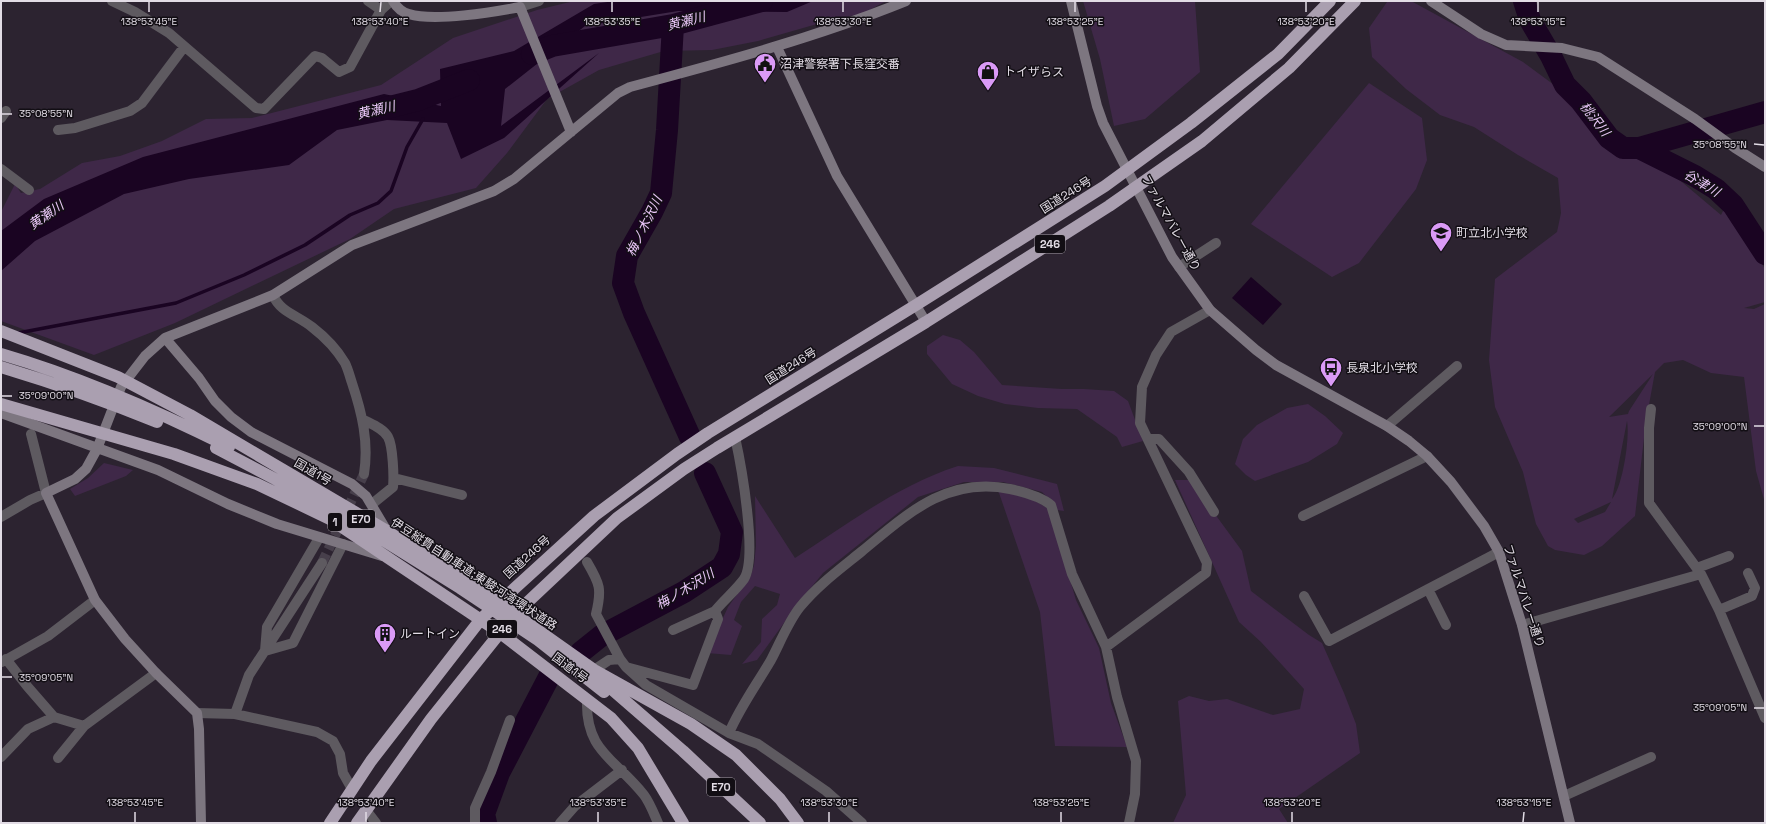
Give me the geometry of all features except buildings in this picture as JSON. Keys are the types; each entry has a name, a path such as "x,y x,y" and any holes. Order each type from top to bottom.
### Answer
{"highway":[{"name":"国道246号","path":"330,823 371,761 481,619 594,516 677,454 708,433 1105,186 1185,128 1278,54 1330,1"},
{"name":"246","path":"356,823 431,719 499,632 515,614 617,518 684,469 926,322 1109,206 1202,141 1289,68 1354,1"},
{"name":"国道1号","path":"1,331 118,378 190,416 387,531 498,602 594,670 691,724 736,755 780,799 798,823"},
{"name":"伊豆縦貫自動車道;東駿河湾環状道路","path":"1,354 45,367 110,392 188,427 277,472 374,526 509,612 560,648 618,694 749,823"},
{"name":"伊豆縦貫自動車道;東駿河湾環状道路","path":"1,367 120,406 186,433 275,479 370,532 460,588 538,640 680,754 760,823"},
{"name":"国道1号","path":"1,404 174,454 257,484 330,519 481,619 611,718 638,748 683,823"}],"street":[{"path":"114,1 158,26 184,46 256,108 264,109 315,56 322,58 339,72 350,67 382,10 392,1 397,8 407,14 437,17 497,11 520,7 539,1"},
{"path":"368,1 382,10"},
{"path":"1,517 30,500 46,494 75,479 86,469 97,449 121,387 145,356 165,338 273,295 352,245 494,191 514,179 618,93 630,87 683,74 777,47 862,19 906,1"},
{"name":"ファルマバレー通り","path":"1071,1 1093,90 1103,123 1154,225 1179,267 1210,310 1256,350 1276,365 1387,426 1427,456 1452,482 1469,504 1499,552 1522,625 1570,823"},
{"path":"1431,1 1481,34 1506,45 1562,48 1598,57 1695,119 1735,148 1765,167"},
{"path":"520,7 571,132"},
{"path":"58,130 75,128 130,111 142,103 184,46"},
{"path":"777,47 837,176 926,322"},
{"path":"1,169 29,190"},
{"path":"1179,267 1216,244"},
{"path":"273,295 277,305 311,326 330,342 345,364 362,419 366,453 364,474"},
{"path":"1106,647 1206,573 1207,563 1140,423 1142,387 1156,355 1171,332 1210,310"},
{"path":"165,338 199,378 215,402 231,417 251,432 352,484 366,496 372,504 387,531"},
{"path":"1387,426 1457,366"},
{"path":"1651,409 1649,428 1649,503 1699,571 1719,610 1765,718"},
{"path":"4,414 158,470 228,504 277,524 393,560"},
{"path":"362,419 380,428 388,437 394,478 393,487 372,504"},
{"path":"31,434 46,494 95,600 125,639 156,673 197,713 199,729 201,823"},
{"path":"673,630 715,611 744,578 748,565 750,536 735,437"},
{"path":"1148,439 1159,439 1164,444 1189,472 1214,512"},
{"path":"1303,516 1427,456"},
{"path":"394,478 462,495"},
{"path":"729,733 734,720 800,608 816,590 913,510 937,496 970,487 995,486 1018,490 1044,499 1051,505 1072,574 1106,647 1117,697 1136,761 1135,794 1129,823"},
{"path":"265,651 267,627 319,538"},
{"path":"265,651 293,643 343,544"},
{"path":"1304,596 1329,641 1499,552"},
{"path":"1522,625 1699,571 1729,556"},
{"path":"587,562 599,582 600,598 596,614 623,663 646,684 729,733 758,744 775,755 826,791 862,823"},
{"path":"235,714 249,675 322,563"},
{"path":"1719,610 1752,596 1755,588 1748,573"},
{"path":"1428,589 1446,625"},
{"path":"84,726 54,717 4,661 48,636 95,600"},
{"path":"594,670 609,660 693,685 718,619 715,611"},
{"path":"58,758 84,726 156,673"},
{"path":"587,699 586,715 590,730 600,750 622,770 645,796 658,823"},
{"path":"197,713 235,714 317,732 333,741 340,754 343,773 352,789"},
{"path":"1,757 28,729 54,717"},
{"path":"475,823 475,808 491,772 510,720"},
{"path":"1564,796 1651,757"},
{"path":"560,823 574,806 622,770"},
{"path":"366,810 376,823"}],"shaded area":[{"path":"574,1 886,1 864,13 824,22 758,41 712,50 664,51 599,70 547,99 507,153 476,188 394,209 350,239 175,323 94,355 1,321 1,212 15,184 21,193 40,189 82,163 120,156 162,141 206,119 252,118 381,85 453,38 537,10"},
{"path":"1083,1 1195,1 1200,72 1145,119 1114,126 1100,59"},
{"path":"1411,1 1523,62 1588,110 1605,146 1657,161 1721,215 1724,209 1754,250 1765,269 1765,302 1744,308 1754,309 1765,304 1765,503 1756,471 1744,377 1711,373 1683,360 1664,363 1655,372 1646,421 1635,516 1602,546 1584,555 1555,550 1548,546 1536,524 1523,472 1495,407 1489,360 1495,279 1557,232 1561,213 1558,178 1474,127 1440,115 1406,89 1372,57 1369,28 1387,2","holes":["1653,374 1628,414 1609,417","1627,421 1628,428 1625,461 1616,493 1612,499","1611,502 1605,512 1578,523 1574,519"]},
{"path":"1369,83 1422,118 1427,160 1416,189 1359,263 1332,277 1251,224"},
{"path":"943,335 960,340 974,352 1002,385 1114,391 1128,401 1143,441 1122,447 1117,437 1077,409 1038,408 1005,404 978,396 952,384 927,354 927,346"},
{"path":"1308,404 1325,416 1343,433 1337,444 1308,462 1255,481 1246,475 1235,464 1243,439 1257,425 1287,408"},
{"path":"104,463 133,470 126,476 75,496 70,489 88,478"},
{"path":"958,466 994,468 1057,484 1064,511 1057,510 1042,492 1003,482 964,482 918,497 823,573 797,605 757,660 742,664 761,642 762,619 777,605 780,594 755,586 741,602 734,620 742,626 731,655 707,653 728,607 751,575 754,565 756,546 755,496 795,558 894,494 936,474"},
{"path":"1175,480 1190,480 1242,551 1251,591 1309,635 1322,643 1356,724 1360,753 1279,809 1288,823 1173,823 1186,795 1178,701 1189,696 1209,701 1227,699 1273,715 1300,709 1304,689 1261,642 1239,622"},
{"path":"998,490 1032,499 1049,509 1076,600 1099,648 1111,703 1127,747 1055,746 1040,612"}],"water":[{"path":"614,1 813,1 787,12 678,11 585,26 505,89 501,126 599,53 504,138 461,159 447,123 387,120 337,130 289,165 189,179 124,194 35,241 1,271 1,231 44,199 143,157 384,94 441,106 440,69 514,51 594,4"},
{"path":"1251,277 1282,304 1263,325 1232,298"}],"waterway":[{"name":"黄瀬川","path":"532,54 552,46 673,25 762,1"},
{"name":"桃沢川","path":"1524,1 1530,20 1551,56 1565,85 1581,101 1609,138 1623,148 1639,148 1765,112"},
{"name":"梅ノ木沢川","path":"673,25 667,130 661,193 627,256 623,283 634,313 690,437"},
{"name":"黄瀬川","path":"386,108 418,100 469,80"},
{"path":"18,333 176,303 244,275 305,245 350,215 378,203 391,191 407,147 423,119"},
{"name":"谷津川","path":"1639,148 1695,176 1716,189 1733,205 1765,254"},
{"name":"梅ノ木沢川","path":"581,652 601,636 684,592 722,567 729,554 732,532 705,473"},
{"name":"梅ノ木沢川","path":"486,823 484,814 499,773 549,677"}],"tunnel":[{"path":"322,563 364,474"}],"place":[{"name":"沼津警察署下長窪交番","path":"765,84"},
{"name":"トイザらス","path":"988,92"},
{"name":"町立北小学校","path":"1441,252"},
{"name":"長泉北小学校","path":"1331,388"},
{"name":"ルートイン","path":"385,654"}]}
